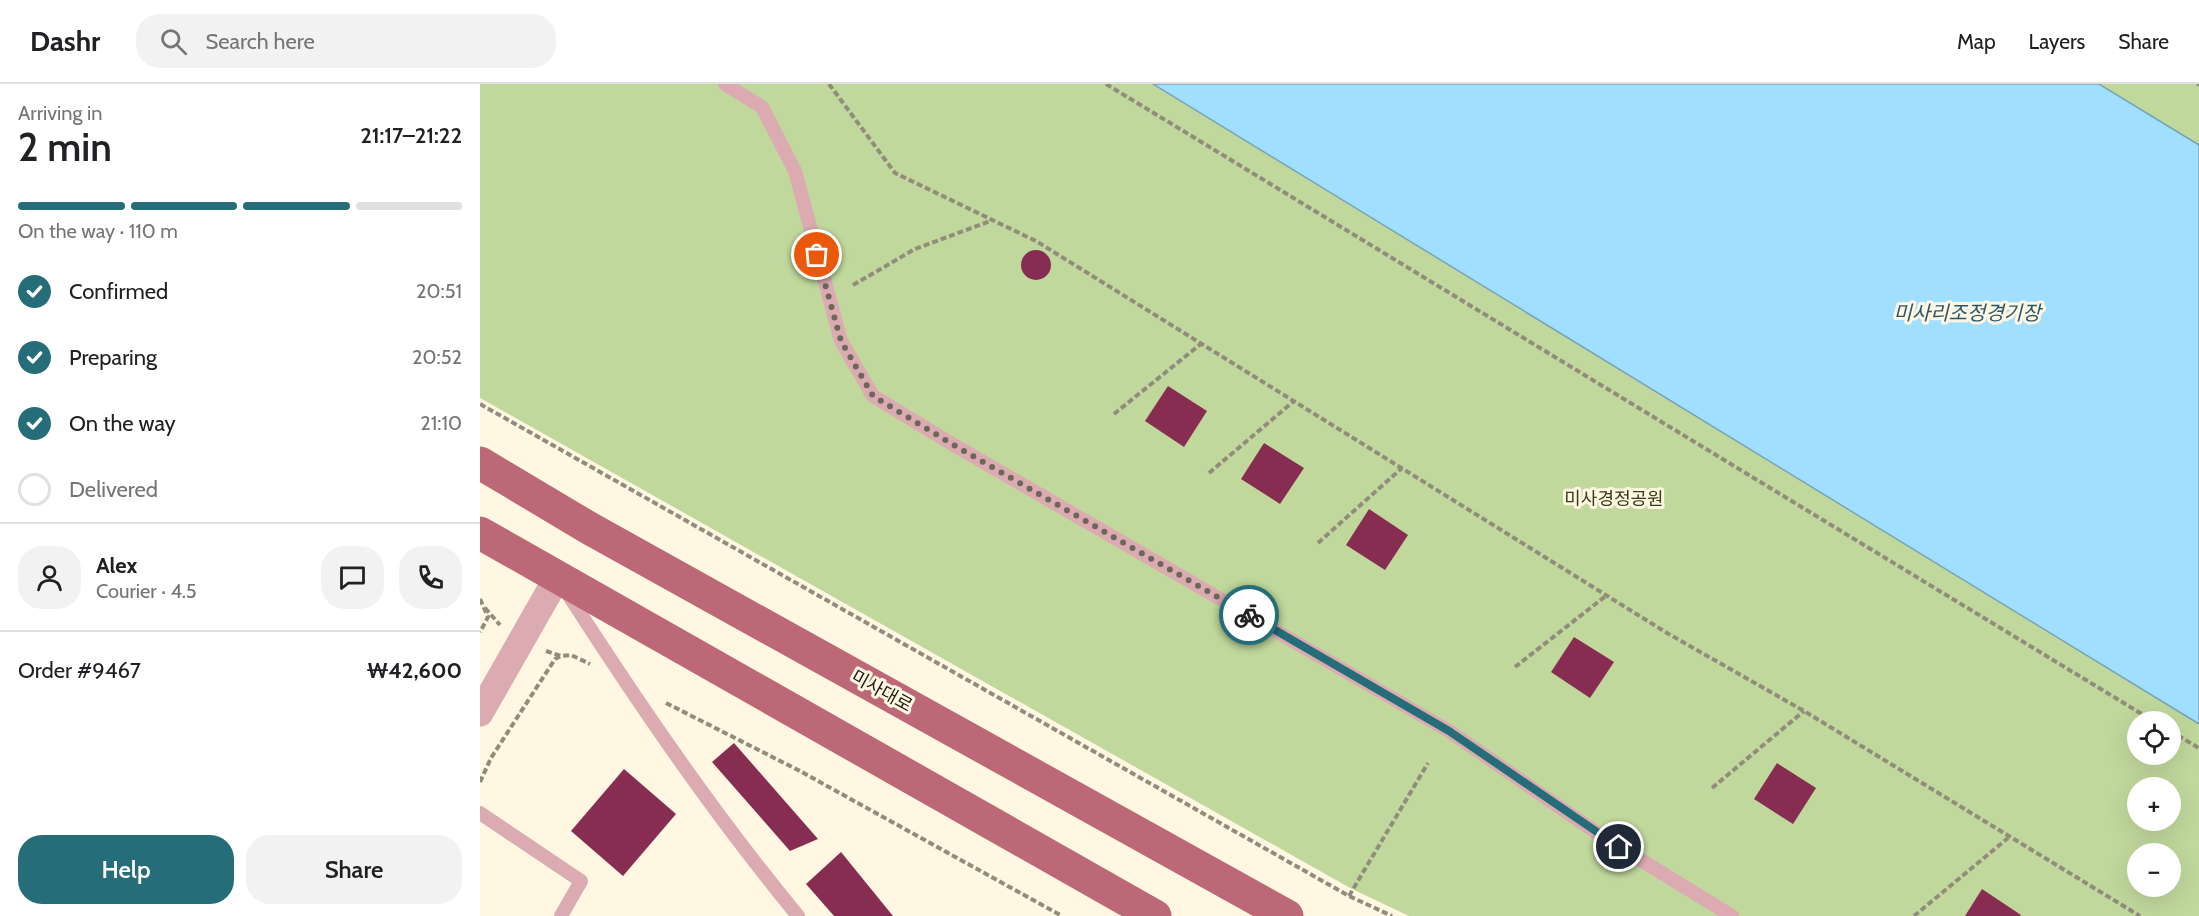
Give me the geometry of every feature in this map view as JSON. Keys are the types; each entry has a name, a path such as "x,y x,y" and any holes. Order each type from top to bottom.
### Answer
{"main road":[{"name":"미사대로","path":"480,463 589,528 1276,910"},
{"path":"480,533 1155,916"}],"street":[{"path":"480,712 557,578"}],"lane":[{"path":"725,84 762,106 795,171 841,341 873,396 1449,731 1600,835 1732,916"},
{"path":"557,578 625,682 749,857 798,916"},
{"path":"480,813 581,881 561,916"},
{"path":"1276,910 1305,916"}],"path":[{"path":"829,84 895,173 1036,240 1667,633 1804,711 2140,916"},
{"path":"1106,84 2137,711"},
{"path":"853,285 915,249 993,220"},
{"path":"1114,414 1202,343"},
{"path":"1209,473 1294,401"},
{"path":"480,404 1349,896 1392,916"},
{"path":"1318,543 1402,468"},
{"path":"1515,667 1607,595"},
{"path":"480,598 489,617 480,632"},
{"path":"480,782 490,758 555,659 571,655 800,771 1062,916"},
{"path":"1712,788 1804,711"},
{"path":"2181,737 2199,748"},
{"path":"1349,896 1428,763"},
{"path":"1914,916 2008,837"}],"green space":[{"name":"미사경정공원","path":"480,84 2199,84 2199,916 1409,916 1352,889 480,398"}],"water":[{"name":"미사리조정경기장","path":"1153,84 2099,84 2199,145 2199,724"}],"building":[{"path":"1036,250 1042,251 1050,259 1050,271 1042,279 1036,280 1030,279 1022,271 1021,265 1022,259 1030,251"},
{"path":"1168,386 1207,411 1184,447 1145,421"},
{"path":"1264,443 1304,468 1280,504 1241,479"},
{"path":"1369,509 1408,535 1385,570 1346,545"},
{"path":"1574,637 1614,662 1590,698 1551,672"},
{"path":"734,743 818,839 790,851 712,762"},
{"path":"1777,763 1816,788 1793,824 1754,799"},
{"path":"624,769 676,814 623,876 571,831"},
{"path":"841,852 893,916 834,916 806,884"},
{"path":"1982,889 2021,915 1965,916"}],"way so far":[{"path":"817,255 841,341 873,396 1249,615"}],"route":[{"path":"1249,615 1449,731 1619,847"}]}
